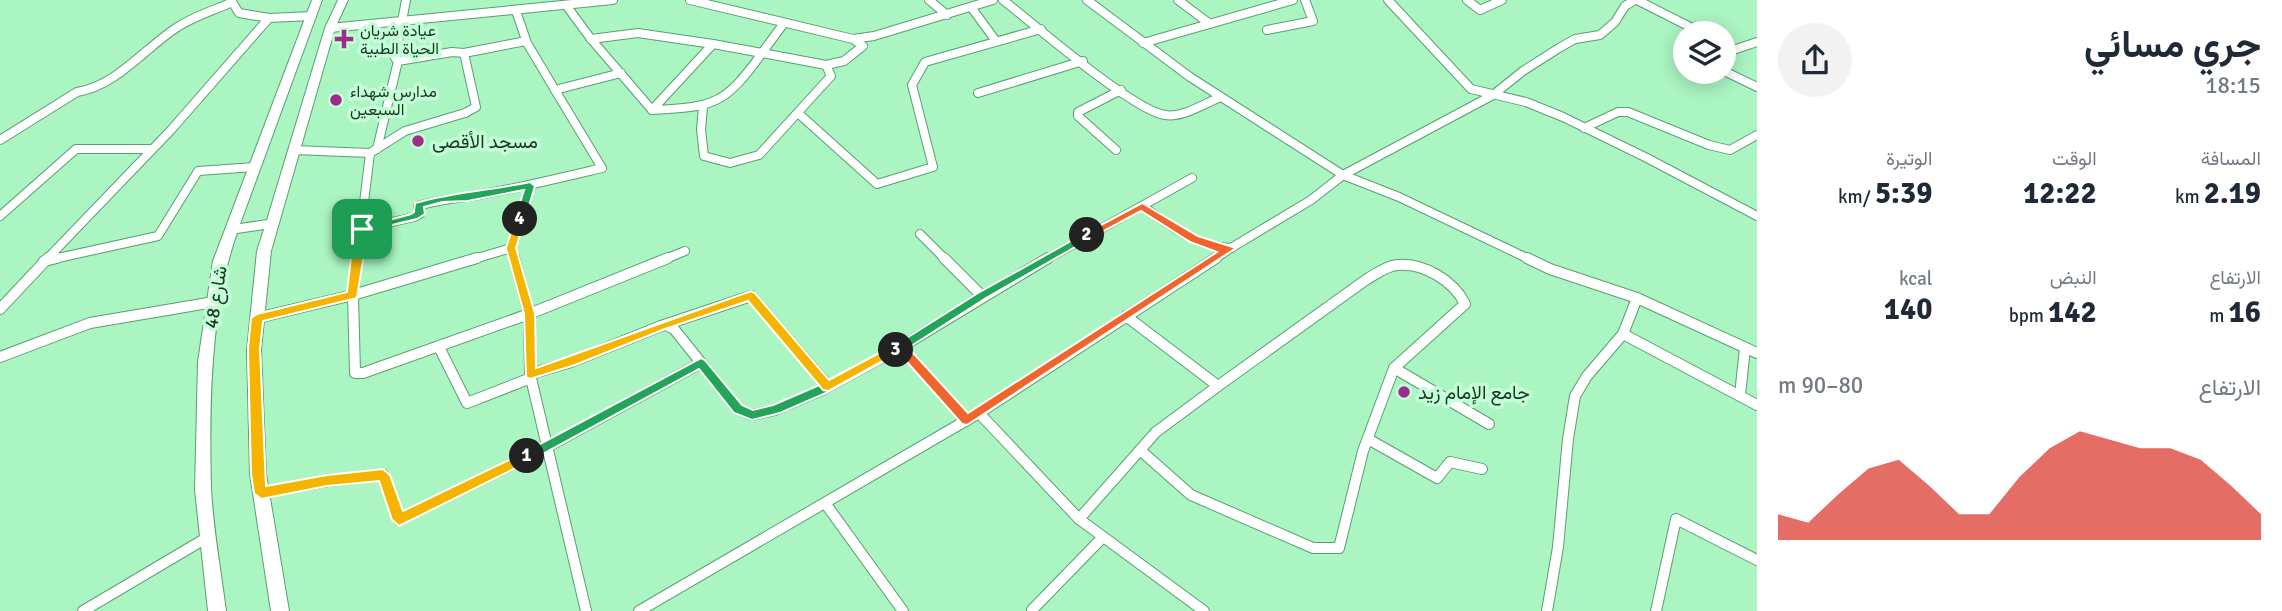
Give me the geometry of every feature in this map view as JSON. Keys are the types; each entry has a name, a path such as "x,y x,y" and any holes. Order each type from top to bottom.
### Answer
{"main road":[{"name":"شارع 48","path":"217,611 203,490 205,362 220,261 317,0"},
{"path":"280,611 258,474 254,349 257,318 264,251 330,28 343,0"},
{"path":"299,49 325,46"},
{"path":"232,229 272,223"}],"street":[{"path":"406,0 395,58 398,61 373,151 359,240 353,295 355,373 363,373 529,314 685,251"},
{"path":"330,28 613,0"},
{"path":"690,0 853,38 874,36 993,0"},
{"path":"929,0 947,15"},
{"path":"1003,0 1121,90 1164,115 1177,114 1221,97"},
{"path":"1087,0 1221,97 1343,175 1399,197 1550,269 1637,298 1757,353"},
{"path":"1178,0 1210,24"},
{"path":"1143,43 1293,0"},
{"path":"1267,30 1313,21 1305,0"},
{"path":"1388,0 1463,83 1482,94 1515,99 1584,128 1757,216"},
{"path":"1467,0 1480,10 1502,0"},
{"path":"639,611 967,420 1231,248 1311,200 1343,175 1493,95 1522,71 1575,39 1600,35 1615,22 1625,6 1636,0 1678,21"},
{"path":"0,140 46,110 78,92 90,90 123,70 177,27 231,1 239,13 269,19 312,16"},
{"path":"566,5 591,40 652,110"},
{"path":"971,7 996,41"},
{"path":"362,229 414,217 419,214 418,206 441,199 530,186 602,168 526,41 516,11"},
{"path":"0,309 227,70 269,19"},
{"path":"652,110 703,107 736,86 784,23"},
{"path":"798,113 877,184 933,167 912,85 925,62 1041,29"},
{"path":"591,40 646,31 826,65 844,61 863,46 853,38"},
{"path":"398,61 452,52 464,53 526,41"},
{"path":"1736,48 1757,42"},
{"path":"652,110 713,44"},
{"path":"294,150 373,151 405,131 465,113 476,107 464,53"},
{"path":"978,93 1083,61"},
{"path":"703,107 701,130 704,156 730,163 759,155 831,76 826,65"},
{"path":"555,90 621,73"},
{"path":"1736,77 1757,87"},
{"path":"1116,150 1078,116 1085,107 1121,90"},
{"path":"1584,128 1618,112 1628,112 1709,145 1730,150 1757,135"},
{"path":"0,216 76,149 150,149"},
{"path":"44,261 158,236 198,171 255,167"},
{"path":"666,325 674,329 738,409 752,415 775,410 828,386 901,347 982,296 1192,178"},
{"path":"530,186 511,248 529,314 530,376 586,611"},
{"path":"1142,206 1194,239 1220,249 1231,248"},
{"path":"920,234 982,296"},
{"path":"257,318 353,295 511,248"},
{"path":"1079,519 1140,450 1156,432 1367,279 1388,267 1403,265 1421,270 1456,287 1465,304 1394,368 1368,439 1339,548 1313,548 1191,495 1140,450"},
{"path":"439,347 467,403 530,376 751,296 828,386"},
{"path":"1547,611 1558,547 1568,439 1575,396 1587,376 1623,334 1637,298"},
{"path":"0,357 90,323 214,302"},
{"path":"1126,316 1218,386"},
{"path":"1623,334 1757,405"},
{"path":"901,347 967,420"},
{"path":"1740,395 1745,348"},
{"path":"261,493 327,481 383,475 399,520 547,447 701,363"},
{"path":"1394,368 1489,424"},
{"path":"978,413 1079,519 1203,611"},
{"path":"1368,439 1437,478 1450,462 1482,469"},
{"path":"825,503 903,611"},
{"path":"1656,611 1676,519 1757,560"},
{"path":"83,611 208,537"},
{"path":"1032,610 1103,537"}],"place":[{"name":"عيادة شريان الحياة الطبية","path":"344,39"},
{"name":"مدارس شهداء السبعين","path":"336,100"},
{"name":"مسجد الأقصى","path":"418,141"},
{"name":"جامع الإمام زيد","path":"1404,392"}],"route":[{"path":"362,229 353,295 257,318 254,349 258,474 261,493 327,481 383,475 399,520 547,447 701,363 738,409 752,415 775,410 822,390 901,347 982,296 1142,206 1194,239 1220,249 1231,248 967,420 901,347 828,386 751,296 661,326 571,362 530,374 529,314 511,248 530,186 441,199 418,206 419,214 414,217 362,229"}]}
